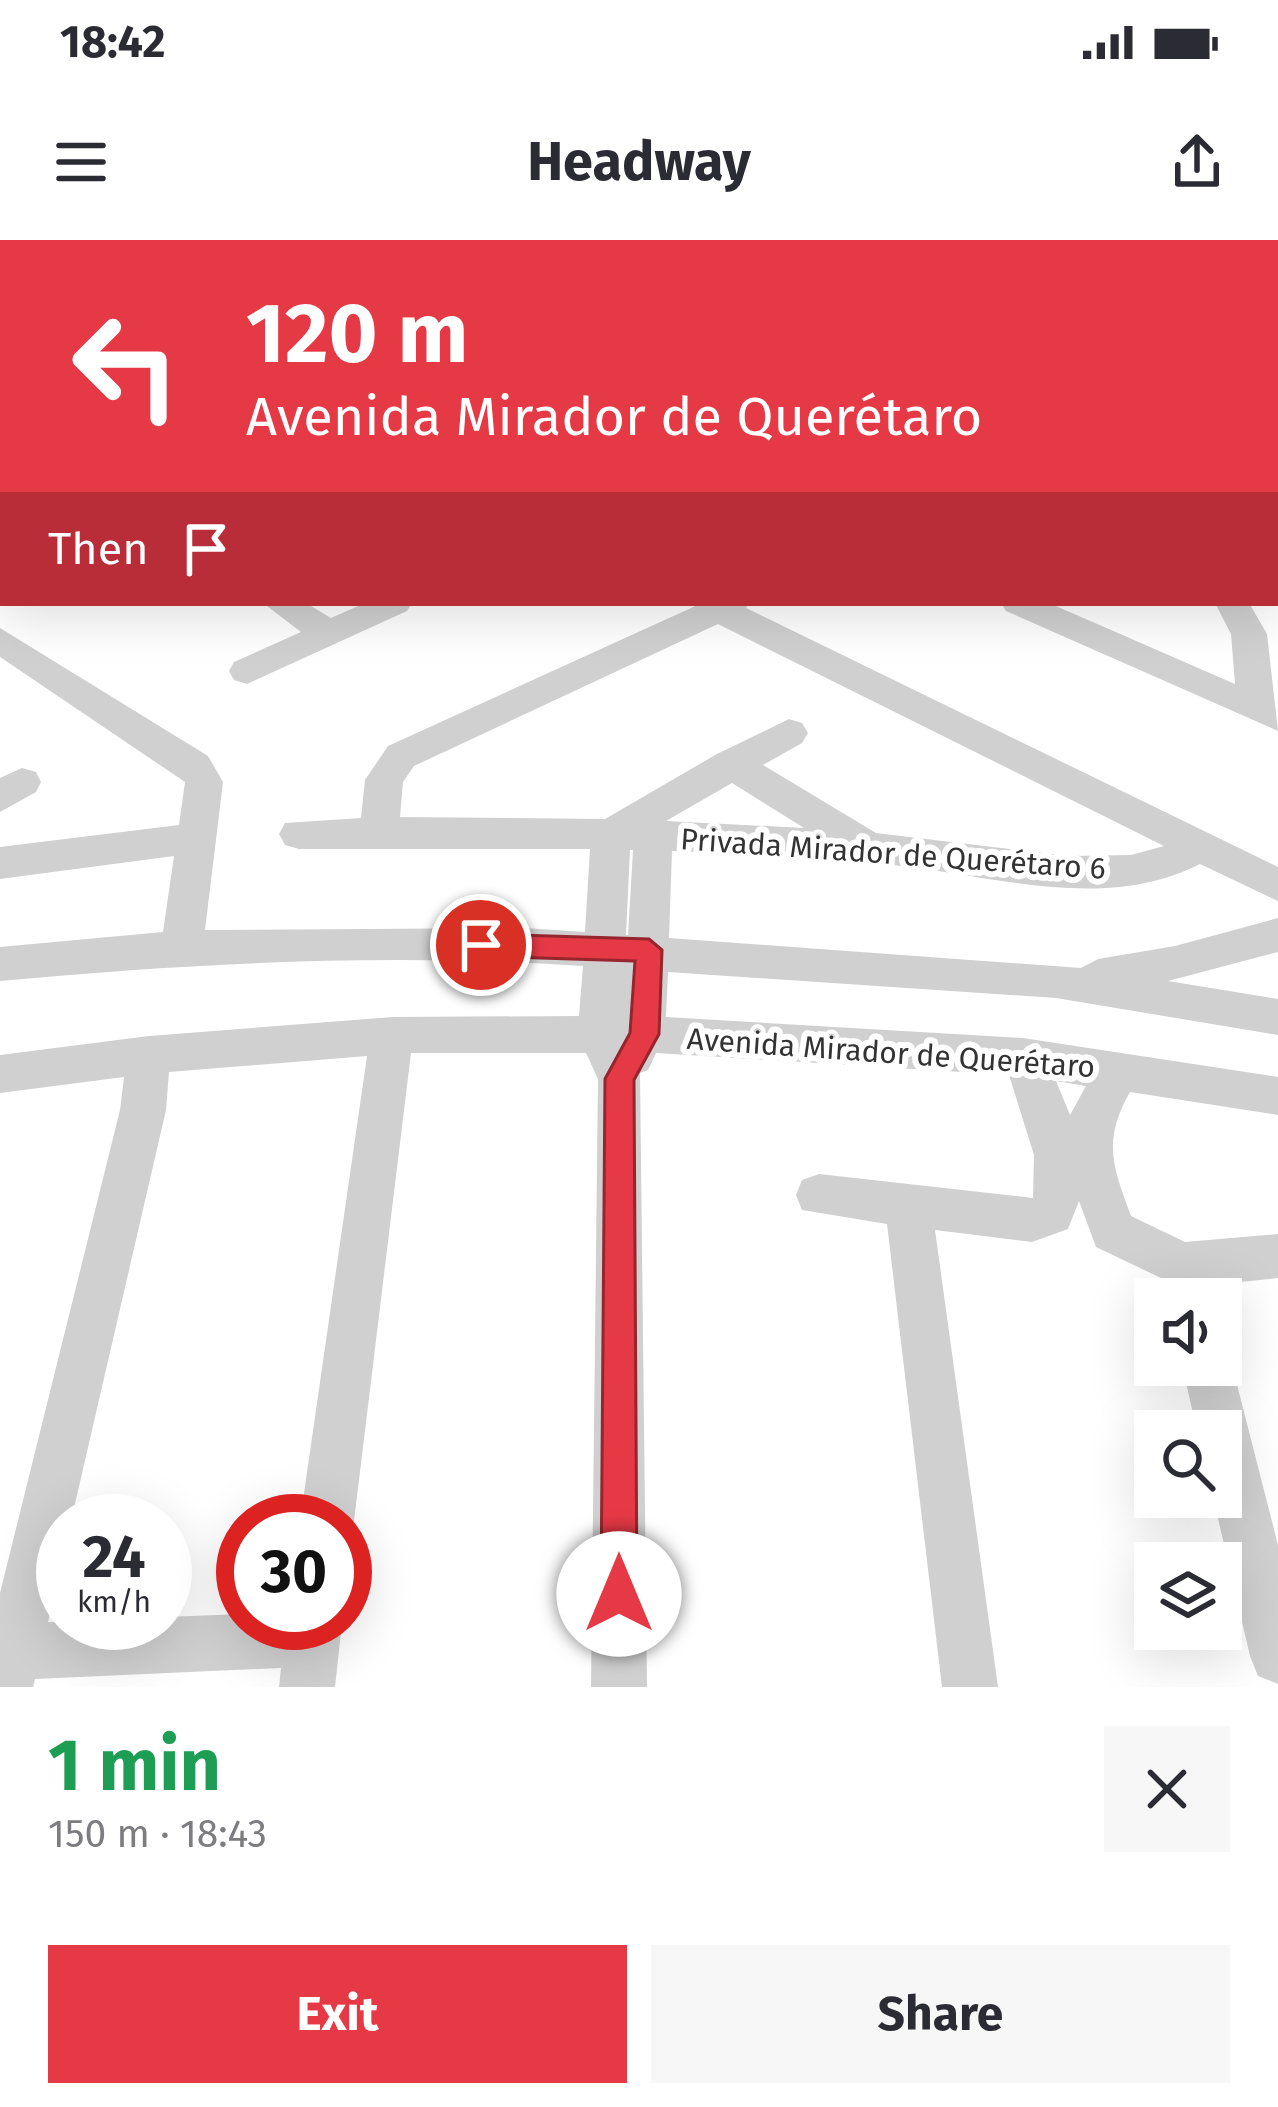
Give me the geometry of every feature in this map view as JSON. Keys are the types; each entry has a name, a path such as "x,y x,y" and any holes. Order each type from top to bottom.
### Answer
{"street":[{"path":"285,606 328,632"},
{"path":"247,671 388,606"},
{"path":"379,832 384,780 401,756 725,606 1278,885"},
{"path":"1025,606 1267,714"},
{"path":"1200,684 1240,618"},
{"path":"1240,618 1267,714"},
{"path":"0,640 195,766 203,782 182,946"},
{"path":"619,1687 610,1057 604,949 611,834 789,733"},
{"path":"730,764 869,848"},
{"name":"Privada Mirador de Querétaro 6","path":"299,834 611,834 869,848 1088,871 1132,871 1168,863 1199,846"},
{"name":"Privada Mirador de Querétaro 6","path":"644,1034 652,836"},
{"path":"0,863 197,838"},
{"path":"1056,981 1175,963 1278,934"},
{"path":"0,964 182,946 649,950 1056,981 1278,1016"},
{"name":"Avenida Mirador de Querétaro","path":"0,1074 149,1055 393,1035 610,1057 644,1034 1022,1057 1278,1096"},
{"path":"330,1494 382,1088 393,1035"},
{"path":"149,1055 143,1110 9,1670 311,1650"},
{"path":"1022,1057 1071,1119 1113,1231 1180,1278"},
{"path":"819,1196 1032,1220 1051,1214 1058,1200 1071,1119 1119,1071"},
{"path":"908,1206 970,1687"},
{"path":"1200,1278 1276,1256"},
{"path":"1212,1386 1278,1656"}],"route":[{"path":"481,945 649,950 644,1034 620,1079 619,1594"}]}
